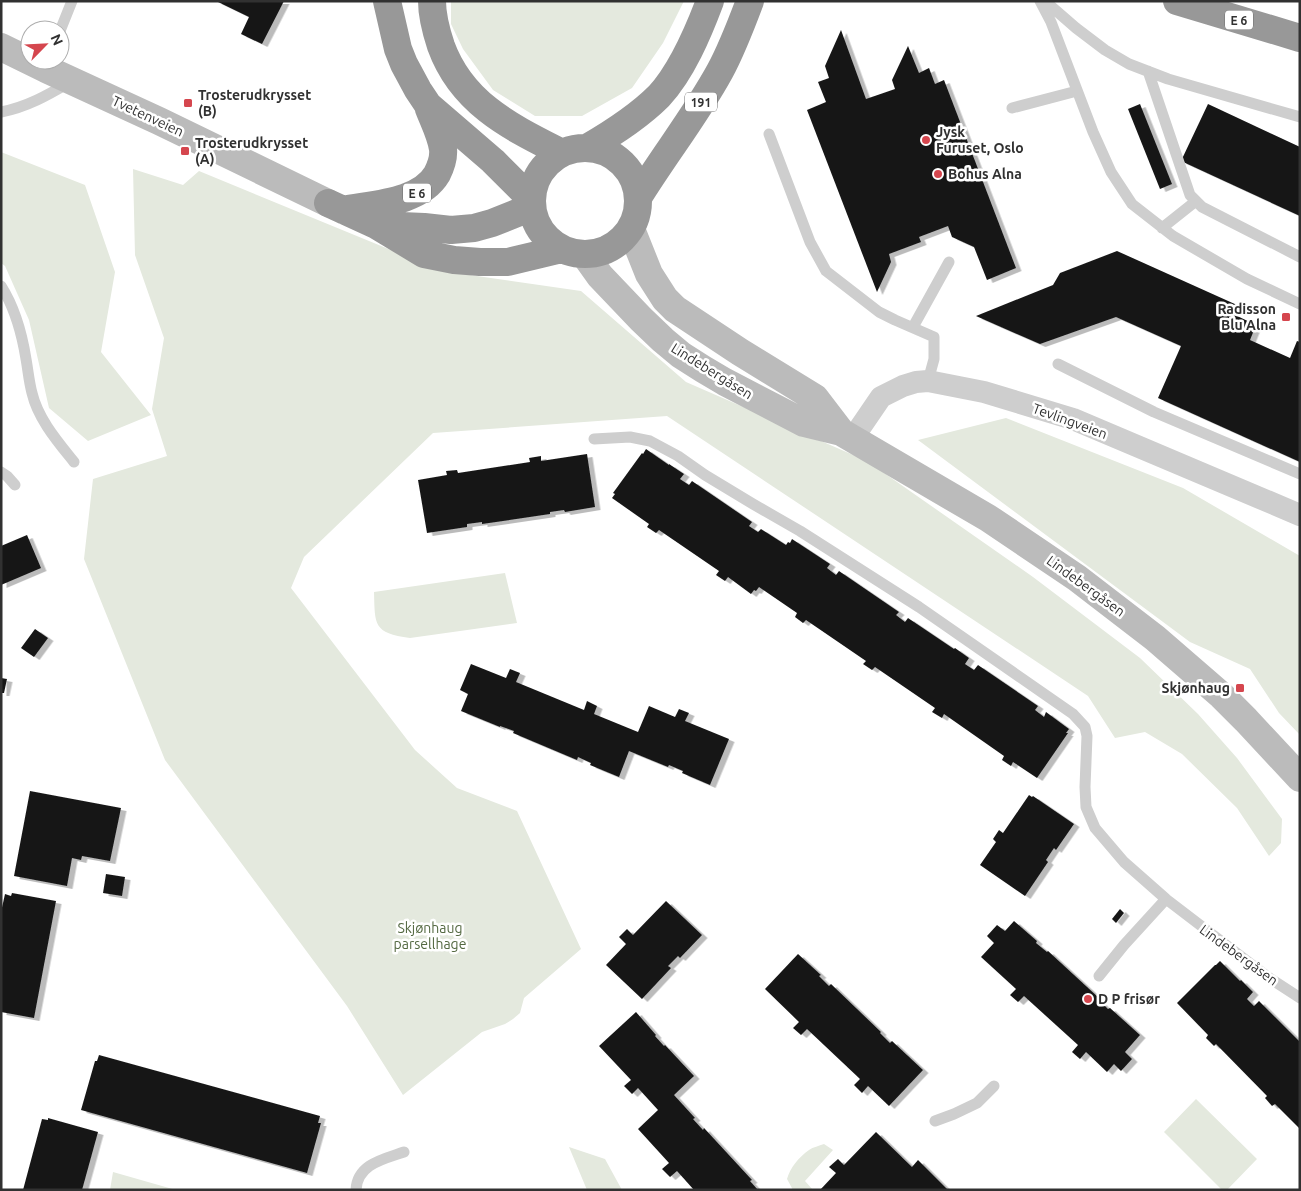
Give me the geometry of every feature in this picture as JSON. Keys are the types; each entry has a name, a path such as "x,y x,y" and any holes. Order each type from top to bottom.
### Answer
{"highway":[{"name":"E 6","path":"335,206 400,200 418,193 426,187 442,166 442,140 437,118 411,77 398,49 387,1"},
{"path":"432,1 432,14 436,33 453,72 466,90 477,101 509,124 575,150"},
{"name":"191","path":"532,203 534,186 540,172 550,161 615,132 660,95 677,72 690,48 710,1"},
{"name":"191","path":"638,196 721,70 750,1"},
{"name":"E 6","path":"1178,1 1300,38"},
{"name":"E 6","path":"437,118 493,161 532,203"},
{"name":"191","path":"575,150 606,152 622,162 630,172 638,196 637,213 631,229"},
{"path":"532,203 537,224 542,232 548,239 574,252"},
{"name":"Tvetenveien","path":"376,225 452,230 474,228 492,222 532,203"},
{"name":"Tvetenveien","path":"335,206 376,225 424,254 454,260 508,262 574,252 603,252 625,237 631,229"}],"street":[{"name":"Tvetenveien","path":"1,47 20,54"},
{"name":"Tvetenveien","path":"55,70 71,81 159,121 335,206"},
{"name":"Lindebergåsen","path":"631,229 649,274 665,299 674,309 815,398 847,435"},
{"name":"Lindebergåsen","path":"574,252 600,276 625,304 663,340 681,354 725,382 804,423 847,435 988,518 1077,578 1155,638 1216,690 1300,778"},
{"name":"Tevlingveien","path":"847,435 881,397 902,386 928,381 984,392 1073,419 1300,516"}],"lane":[{"path":"64,20 72,1"},
{"path":"1040,1 1051,22 1093,132 1111,172 1132,204 1173,236 1247,278 1300,304"},
{"path":"1045,1 1105,50 1129,64 1168,79 1300,117"},
{"path":"1148,71 1190,196 1202,207 1300,258"},
{"path":"1,112 14,110 35,102 71,81"},
{"path":"1012,108 1077,91"},
{"path":"769,134 810,242 826,271 880,312 934,337 934,359 928,381"},
{"path":"1162,228 1196,201"},
{"path":"913,328 949,262"},
{"path":"1,286 9,299 16,320 36,406 60,445 74,462"},
{"path":"1058,364 1154,412 1300,474"},
{"name":"Lindebergåsen","path":"594,438 630,438 650,441 678,456 705,475 800,531 919,607 1073,714 1085,727 1087,736 1086,808 1095,828 1124,862 1166,899 1268,977 1300,998"},
{"path":"1,472 15,486"},
{"path":"1099,976 1166,899"},
{"path":"935,1121 977,1103 994,1086"},
{"path":"356,1190 359,1176 373,1163 404,1152"}],"green space":[{"path":"451,1 684,1 663,43 632,88 582,116 535,116 493,90 463,49 451,24"},
{"path":"1,152 85,185 115,272 101,352 151,415 88,441 49,408 29,320 5,266 1,263"},
{"name":"Skjønhaug parsellhage","path":"133,169 183,185 199,171 442,271 581,291 686,382 867,461 1033,577 1140,658 1198,714 1237,758 1282,819 1281,843 1269,856 1237,808 1182,754 1145,732 1115,738 1088,696 667,416 433,433 304,557 291,588 415,750 457,788 517,811 581,949 524,998 520,1013 513,1019 505,1024 482,1032 403,1095 347,1006 165,760 84,559 93,479 167,456 152,409 164,338 135,255"},
{"path":"1006,418 1183,488 1300,556 1300,735 1279,713 1250,669 1190,642 918,440"},
{"path":"505,573 517,623 410,638 389,633 378,626 374,592"},
{"path":"1196,1099 1257,1159 1227,1190 1222,1190 1164,1132"},
{"path":"824,1144 833,1150 805,1181 813,1190 793,1190 787,1179 798,1159 814,1147"},
{"path":"569,1147 605,1159 622,1190 587,1190"},
{"path":"113,1172 176,1190 110,1190"}],"building":[{"path":"216,1 284,1 262,44 241,34 249,17"},
{"path":"841,30 866,99 895,89 892,80 908,46 919,73 929,68 935,84 944,80 1016,268 987,280 974,247 952,237 948,226 919,237 921,242 889,254 891,262 877,292 807,110 826,102 818,82 829,78 825,66"},
{"path":"1140,104 1172,184 1160,189 1128,109"},
{"path":"1208,104 1300,147 1300,216 1181,161"},
{"path":"1117,251 1237,305 1233,314 1256,325 1250,340 1290,358 1297,341 1300,342 1300,462 1158,398 1181,346 1116,317 1040,344 976,316 1053,285 1060,273"},
{"path":"646,449 684,474 680,479 689,485 692,481 752,522 749,526 758,532 761,529 786,545 792,539 830,564 827,568 836,575 839,571 899,612 896,615 905,622 908,618 969,658 965,664 974,670 978,665 1038,706 1035,710 1044,717 1046,712 1069,729 1037,778 1013,762 1011,766 1002,760 1004,756 944,714 942,718 932,712 935,708 875,667 872,670 863,664 866,661 806,620 803,623 795,617 797,613 759,587 751,594 728,577 725,581 716,575 719,571 659,530 656,533 647,527 649,524 612,498 615,494 613,493"},
{"path":"587,454 595,507 565,512 564,510 550,512 550,514 482,524 482,522 467,524 467,527 427,533 418,480 447,475 446,471 457,470 458,473 530,462 529,458 541,456 541,461"},
{"path":"27,535 41,568 1,585 1,546"},
{"path":"35,629 48,638 34,657 21,648"},
{"path":"471,664 506,678 510,669 520,673 516,682 584,710 587,701 597,706 594,714 638,732 649,706 675,717 679,709 689,713 685,721 729,739 710,785 669,765 668,767 629,751 619,777 590,765 591,763 578,757 577,760 513,733 514,731 461,711 468,694 460,690"},
{"path":"1,678 7,679 4,693 1,693"},
{"path":"30,791 121,808 110,861 82,856 81,860 72,858 67,886 14,876"},
{"path":"1029,795 1074,824 1056,850 1054,848 1046,860 1048,862 1025,896 980,865 996,842 993,839 999,830 1003,833"},
{"path":"106,874 125,877 122,896 103,893"},
{"path":"12,893 56,901 34,1018 1,1012 1,912 5,894 11,896"},
{"path":"666,901 702,935 680,958 678,956 668,966 671,968 642,999 606,965 626,944 619,937 627,929 633,935"},
{"path":"1120,909 1124,913 1116,923 1112,919"},
{"path":"1014,921 1037,941 1036,943 1048,951 1099,998 1108,1009 1110,1008 1140,1035 1125,1052 1132,1059 1121,1071 1114,1064 1107,1072 1086,1052 1080,1059 1072,1052 1078,1045 1024,996 1018,1002 1010,995 1016,989 981,957 994,943 987,936 997,925 1005,931"},
{"path":"798,954 821,975 819,976 829,986 831,984 881,1032 890,1043 892,1041 923,1070 889,1106 868,1086 862,1093 854,1085 860,1079 807,1029 801,1035 793,1028 799,1022 765,989"},
{"path":"1220,961 1253,992 1247,999 1254,1006 1259,1001 1300,1042 1300,1129 1275,1104 1272,1106 1265,1098 1267,1096 1216,1044 1214,1046 1206,1038 1208,1035 1177,1003"},
{"path":"636,1012 664,1046 694,1076 674,1095 703,1130 704,1128 752,1180 750,1181 758,1190 694,1190 677,1171 670,1177 662,1169 669,1163 638,1129 658,1110 638,1088 632,1094 624,1086 631,1080 599,1046"},
{"path":"99,1055 320,1116 318,1123 321,1123 307,1173 81,1110 95,1061 97,1061"},
{"path":"48,1118 98,1132 82,1190 23,1190 42,1119 48,1120"},
{"path":"876,1132 912,1167 918,1160 948,1190 820,1190 836,1173 829,1167 838,1159 844,1165"}],"place":[{"name":"Trosterudkrysset (B)","path":"188,103"},
{"name":"Jysk Furuset, Oslo","path":"926,140"},
{"name":"Trosterudkrysset (A)","path":"185,151"},
{"name":"Bohus Alna","path":"938,174"},
{"name":"Radisson Blu Alna","path":"1286,317"},
{"name":"Skjønhaug","path":"1240,688"},
{"name":"D P frisør","path":"1088,999"}]}
